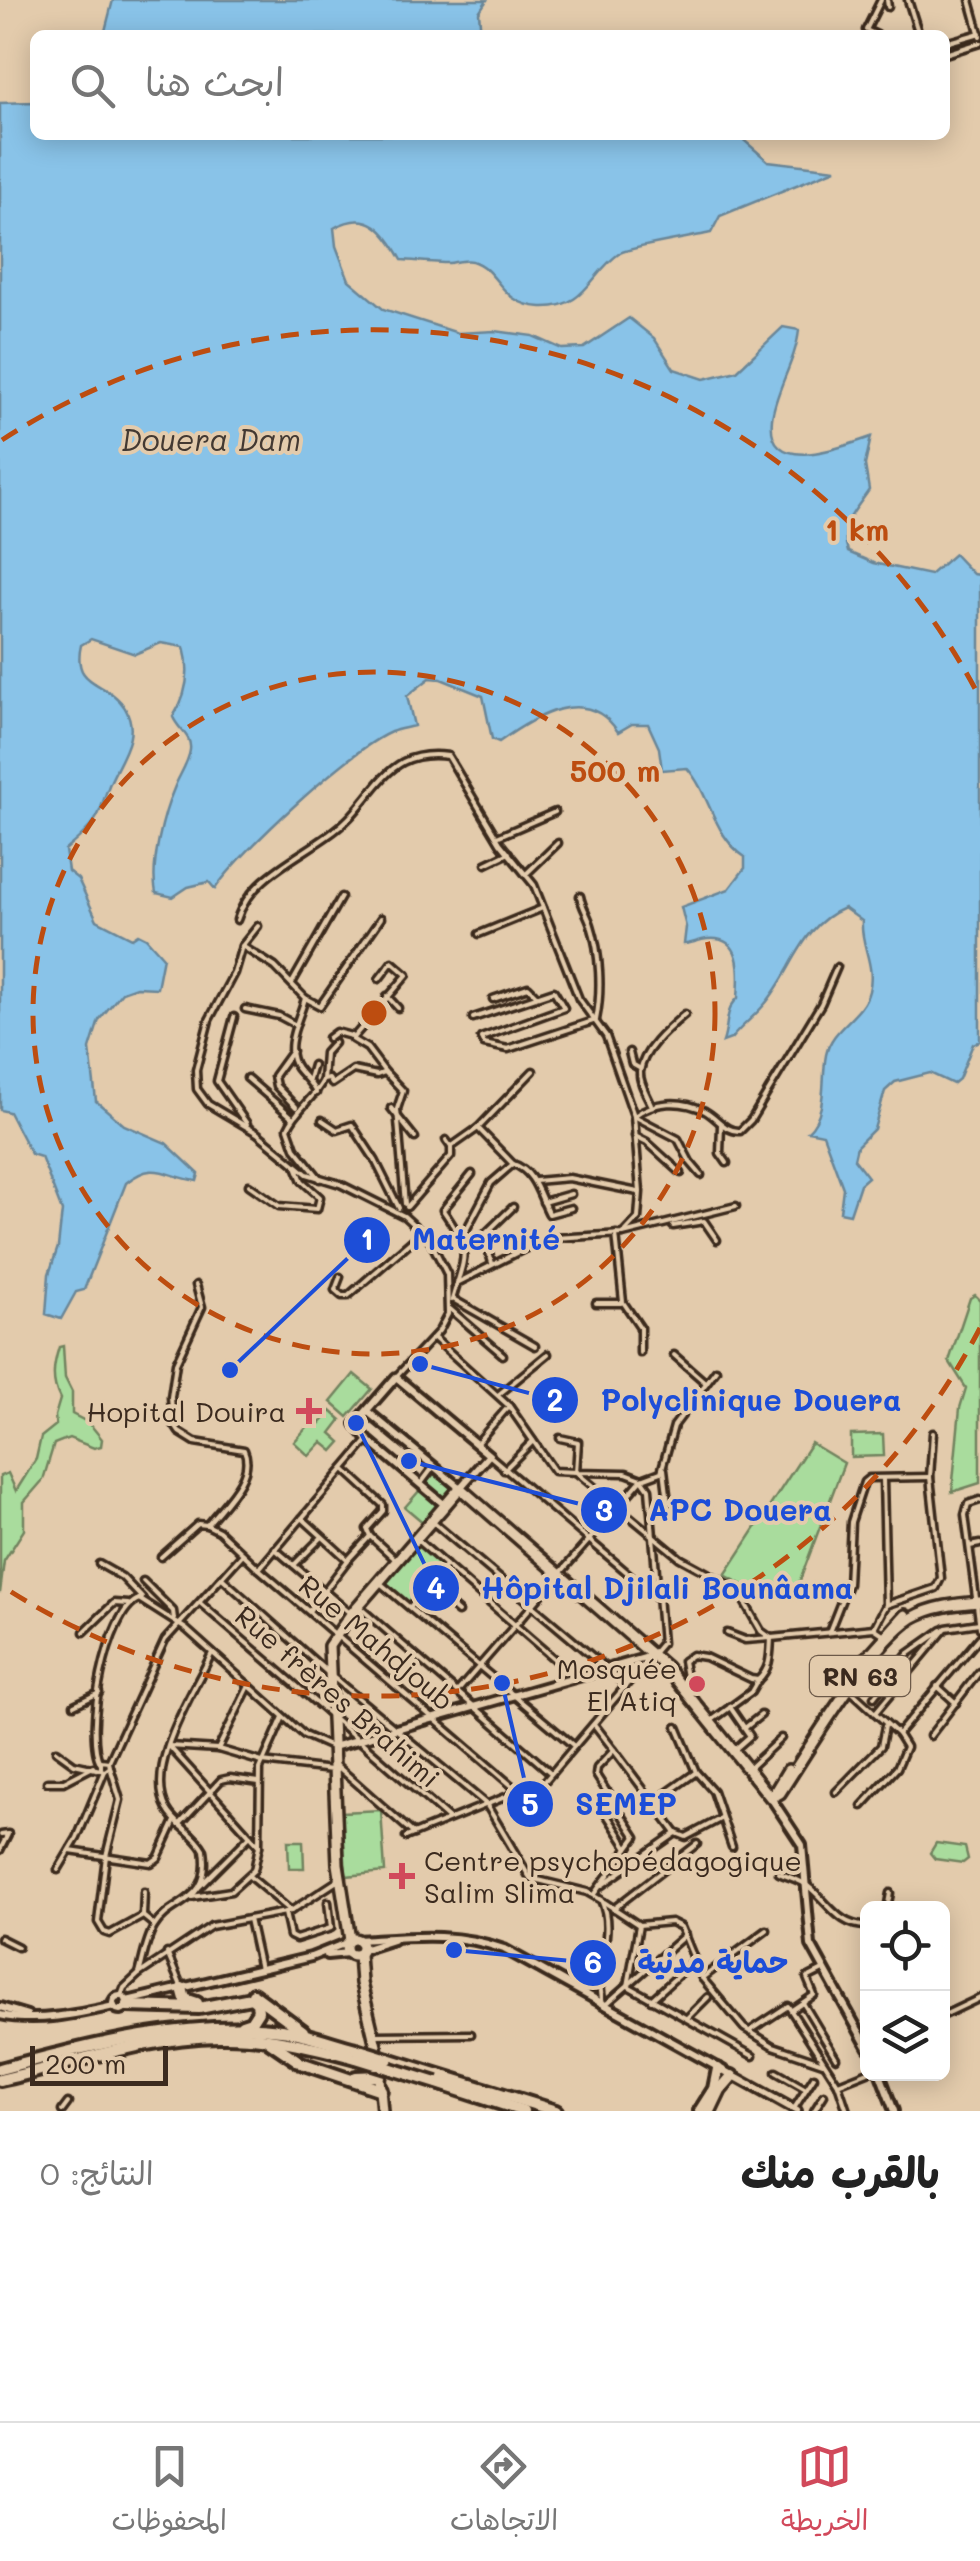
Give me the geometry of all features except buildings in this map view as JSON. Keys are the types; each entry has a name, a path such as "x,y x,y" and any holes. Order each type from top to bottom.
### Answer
{"highway":[{"path":"182,1988 186,2000 204,2005 242,1994 258,1996 313,2042"},
{"path":"125,2001 204,2005 246,1998 257,2003 258,2011 251,2022 226,2028"},
{"path":"0,2069 176,2030 280,2030 524,2111"},
{"path":"0,2080 166,2041 215,2036 313,2042"},
{"path":"263,2038 301,2063 381,2090"},
{"path":"313,2042 300,2052 305,2059 360,2078 379,2076"},
{"path":"356,2054 388,2059 556,2111"},
{"path":"700,2111 714,2089 718,2069"},
{"path":"710,2111 733,2081"},
{"path":"455,2090 487,2111"}],"main road":[{"path":"381,2111 374,2035 340,1878 329,1646 354,1610 446,1507 489,1456 396,1377 355,1424 368,1440 446,1507"},
{"path":"367,1411 653,1655 689,1692 772,1796 802,1845 811,1944 860,2034"},
{"path":"772,1796 856,1672 905,1616 921,1607 978,1599"},
{"name":"RN 63","path":"772,1796 780,1793 887,1637"},
{"path":"332,1747 653,1655"},
{"path":"0,2006 27,2015 63,2016 114,2006 119,2010 125,2001 310,1957 404,1937 446,1935 504,1948 733,2081 795,2110"},
{"path":"0,2015 27,2015"},
{"path":"883,2081 894,2111"}],"street":[{"path":"908,0 917,30"},
{"path":"970,0 980,37"},
{"path":"866,30 886,2"},
{"path":"950,42 980,37"},
{"path":"950,52 980,37"},
{"path":"237,920 256,886 347,820 401,762 425,755 448,756 496,837 526,874 579,999 606,1036 634,1116 640,1192 638,1218 620,1234"},
{"path":"496,837 554,812"},
{"path":"526,874 558,842"},
{"path":"486,864 508,853"},
{"path":"292,983 341,896"},
{"path":"580,896 596,954 596,1020"},
{"path":"479,934 543,908"},
{"path":"242,946 251,948 305,998 320,1006 381,918"},
{"path":"258,926 242,946 234,973 210,1020 196,1079 201,1097 250,1128 307,1174 401,1209"},
{"path":"352,1036 407,975 392,962 379,979"},
{"path":"634,1116 650,1104 693,1107 735,1132 751,1120 821,1004 837,967"},
{"path":"493,1000 528,987 536,995"},
{"path":"472,1018 554,991 564,1008 481,1038 493,1048 508,1049 596,1020"},
{"path":"387,996 398,1008"},
{"path":"305,998 292,1052 295,1066 309,1079 316,1093"},
{"path":"245,1008 296,1025"},
{"path":"650,1104 640,1069 654,1045 685,1014"},
{"path":"234,1017 217,1081 250,1128"},
{"path":"328,1038 336,1032 352,1036 403,1091 398,1114 401,1209"},
{"path":"320,1179 295,1148 288,1128 297,1109 316,1093 323,1080 325,1053 334,1043"},
{"path":"292,1052 274,1076 276,1086 297,1109"},
{"path":"629,1052 632,1064 640,1069"},
{"path":"309,1079 314,1064"},
{"path":"323,1080 329,1079 332,1084 353,1070 377,1075 385,1072"},
{"path":"401,1209 451,1156 449,1146 478,1128 534,1071"},
{"path":"247,1078 293,1118"},
{"path":"392,1108 415,1138"},
{"path":"634,1116 676,1137 701,1175"},
{"path":"322,1120 337,1130 352,1125 401,1209 423,1231 447,1274 449,1311 504,1355"},
{"path":"721,1123 720,1153 726,1164"},
{"path":"478,1128 512,1164 519,1165 535,1181 551,1214 572,1208"},
{"path":"635,1136 681,1173"},
{"path":"249,1185 279,1206 317,1209 320,1198 302,1181 294,1161"},
{"path":"462,1238 491,1183 512,1164"},
{"path":"396,1377 433,1337 449,1311 466,1252 462,1238 443,1210 472,1174"},
{"path":"535,1181 569,1178 640,1192"},
{"path":"543,1202 571,1194"},
{"path":"457,1283 554,1238 620,1234 736,1206"},
{"path":"493,1264 484,1236 513,1207"},
{"path":"667,1225 704,1221 717,1240"},
{"path":"340,1276 334,1290 348,1296 423,1231"},
{"path":"620,1234 623,1302 640,1327 640,1353"},
{"path":"161,1557 198,1524 206,1525 244,1476 248,1455 244,1450 195,1442 173,1423 171,1397 176,1363 202,1307 196,1285"},
{"path":"452,1299 535,1346"},
{"path":"596,1303 623,1302"},
{"path":"406,1837 544,1781 662,1642 649,1489 642,1479 626,1472 554,1471 508,1406 433,1337"},
{"path":"498,1395 548,1354"},
{"path":"674,1355 706,1383"},
{"path":"668,1502 664,1469 674,1426 716,1370"},
{"path":"475,1444 508,1406"},
{"path":"886,1606 939,1584 941,1564 930,1477 932,1433"},
{"path":"560,1438 578,1442 576,1472"},
{"path":"259,1568 368,1440"},
{"path":"504,1470 533,1441"},
{"path":"489,1456 656,1597"},
{"path":"421,1483 434,1466"},
{"path":"344,1469 384,1505 367,1528 370,1536 398,1561"},
{"path":"456,1692 642,1479 664,1469"},
{"path":"576,1472 651,1537 737,1589 761,1631 770,1638"},
{"path":"828,1632 848,1584 851,1522 863,1484 867,1479 930,1477"},
{"path":"874,1628 886,1606 883,1478"},
{"path":"874,1697 908,1654 931,1635 946,1628 980,1626 965,1510 968,1504 980,1500"},
{"path":"302,1518 348,1560"},
{"path":"432,1521 624,1684"},
{"name":"Rue Mahdjoub","path":"206,1525 219,1530 520,1792"},
{"path":"294,1565 322,1536"},
{"path":"309,1611 370,1536"},
{"path":"417,1540 577,1678"},
{"path":"970,1546 980,1544"},
{"path":"276,1549 324,1592 354,1610 456,1692 550,1773"},
{"path":"58,1870 165,1640 243,1554"},
{"path":"99,1564 122,1578 166,1619 177,1623 310,1740 332,1747"},
{"path":"410,1607 446,1565"},
{"path":"222,1578 328,1673 486,1804 530,1878 595,1892 606,1919 600,1986 604,2006 686,1936"},
{"path":"144,1581 174,1612 177,1623"},
{"path":"379,1582 574,1746"},
{"path":"428,1586 458,1612"},
{"path":"84,1632 114,1604 144,1600"},
{"name":"Rue frères Brahimi","path":"200,1603 450,1819"},
{"path":"129,1604 106,1655 94,1739 120,1800 106,1856 99,1926 113,1933 143,1916"},
{"path":"727,1633 745,1640 874,1628 887,1637"},
{"path":"875,1713 946,1628"},
{"path":"711,1722 751,1692 768,1668 770,1638"},
{"path":"898,1734 980,1638"},
{"path":"140,1974 154,1925 192,1897 204,1871 204,1850 177,1823 159,1789 160,1765 212,1653"},
{"path":"689,1692 683,1661 692,1655 758,1680"},
{"path":"930,1736 980,1672"},
{"path":"218,1749 248,1686"},
{"path":"937,1686 956,1703"},
{"path":"850,1690 898,1734 906,1747 904,1757 862,1806"},
{"path":"74,1705 99,1693"},
{"path":"730,1707 746,1727 749,1738 734,1751"},
{"path":"746,1727 761,1715"},
{"path":"192,1897 231,1891 249,1876 256,1864 262,1762 283,1717"},
{"path":"594,1724 676,1833 686,1837 720,1819"},
{"path":"836,1792 881,1746 886,1724"},
{"path":"676,1727 696,1772 713,1791 732,1846"},
{"path":"748,1769 780,1738"},
{"path":"169,1746 218,1749 262,1762 332,1766 414,1834"},
{"path":"169,1746 259,1846"},
{"path":"595,1892 635,1842 636,1833 595,1772 614,1750"},
{"path":"56,1751 74,1764 105,1766"},
{"path":"47,1782 64,1782 93,1767"},
{"path":"654,1802 696,1772"},
{"path":"70,1851 147,1864 155,1862 177,1823 225,1779 259,1782"},
{"path":"582,1811 609,1793"},
{"path":"598,1801 630,1850"},
{"path":"595,1892 676,1833"},
{"path":"0,1850 8,1834 1,1835"},
{"path":"196,1889 250,1836"},
{"path":"613,1909 697,1844"},
{"path":"779,1873 805,1883 843,1921 860,1927"},
{"path":"249,1876 288,1912 290,1936 296,1939 330,1928 328,1902"},
{"path":"125,2001 124,1988 140,1974 211,1926 288,1912 340,1878"},
{"path":"143,1916 144,1892"},
{"path":"889,1901 890,1893"},
{"path":"600,1900 639,1925 672,1922 681,1927 702,1978 750,2031 773,2046 823,2064"},
{"path":"143,1916 154,1925"},
{"path":"249,1920 260,1970"},
{"path":"628,1986 639,1925"},
{"path":"702,1978 767,1930"},
{"path":"0,1938 18,1947"},
{"path":"167,1953 182,1988"},
{"path":"652,2000 694,1961"},
{"path":"792,2010 814,1994 807,1978 824,1970"},
{"path":"628,1986 753,2056"},
{"path":"686,2019 708,1997"},
{"path":"950,2012 980,1998"},
{"path":"803,2003 836,2058"},
{"path":"750,2031 788,2006 838,2084 847,2111"},
{"path":"374,2035 472,2034"},
{"path":"776,2072 806,2089"},
{"path":"838,2084 860,2075"},
{"path":"795,2110 814,2078"},
{"path":"814,2111 824,2095"},
{"path":"62,2111 68,2103"}],"green space":[{"path":"975,1295 980,1300 980,1483 952,1492 960,1408 966,1388 949,1361 970,1298"},
{"path":"63,1346 72,1414 89,1423 102,1439 101,1446 94,1448 69,1438 54,1444 43,1480 24,1502 24,1530 4,1561 0,1593 0,1476 8,1473 16,1491 36,1459 41,1437 56,1425 60,1399 54,1367 59,1347"},
{"path":"354,1374 372,1389 348,1417 331,1402"},
{"path":"331,1411 341,1420 331,1433 341,1442 333,1451 322,1442 309,1456 294,1442 315,1418 321,1423"},
{"path":"883,1434 884,1456 851,1457 851,1435"},
{"path":"811,1443 844,1463 794,1596 765,1591 750,1599 743,1585 725,1575"},
{"path":"435,1473 455,1490 425,1524 405,1507"},
{"path":"418,1546 442,1566 409,1604 385,1583"},
{"path":"381,1810 385,1872 346,1876 342,1812"},
{"path":"288,1841 303,1841 304,1868 289,1868"},
{"path":"936,1843 965,1847 968,1859 963,1863 935,1859 930,1853"}],"water":[{"path":"113,0 487,0 479,12 481,30 105,30"},
{"name":"Douera Dam","path":"30,102 30,140 744,140 768,161 836,169 720,216 711,233 620,253 578,296 556,306 527,305 516,300 489,272 472,261 402,260 383,232 367,222 346,222 334,228 336,246 349,280 383,309 458,333 495,331 533,336 562,349 584,348 629,318 654,338 674,369 704,379 737,371 783,327 799,330 774,408 773,437 781,448 809,454 871,437 865,465 869,490 847,525 848,552 873,563 930,575 954,554 973,574 980,575 980,1041 973,1044 959,1079 953,1084 930,1073 895,1082 885,1091 874,1129 857,1146 854,1159 868,1177 860,1184 850,1214 840,1212 843,1188 823,1134 808,1131 819,1115 829,1045 869,991 871,972 862,921 844,908 817,926 764,1005 731,1039 723,1042 729,1013 738,998 737,957 719,939 684,944 686,927 681,907 729,889 745,868 745,857 726,838 687,768 662,770 659,748 648,724 632,724 618,732 605,718 576,707 544,715 499,742 492,739 483,696 430,678 407,696 414,726 373,742 324,780 248,851 215,889 209,882 188,887 173,897 156,893 155,868 166,811 190,750 189,740 173,717 186,683 184,647 161,643 135,654 91,639 81,645 81,669 86,677 118,699 130,719 131,729 97,817 65,850 68,871 78,879 97,920 132,938 138,934 146,938 163,957 157,988 136,987 122,992 99,1020 90,1049 96,1101 124,1125 166,1143 199,1174 197,1181 153,1171 126,1183 84,1290 76,1292 61,1319 46,1314 49,1274 58,1247 62,1211 41,1157 31,1154 9,1112 0,1110 0,103"}],"place":[{"name":"Polyclinique Douera","path":"420,1364"},
{"name":"Maternité","path":"230,1370"},
{"name":"Hopital Douira","path":"309,1411"},
{"name":"Hôpital Djilali Bounâama","path":"356,1423"},
{"name":"APC Douera","path":"409,1461"},
{"name":"SEMEP","path":"502,1683"},
{"name":"Mosquée El Atiq","path":"697,1684"},
{"name":"Centre psychopédagogique Salim Slima","path":"402,1876"},
{"name":"حماية مدنية","path":"454,1950"}]}
